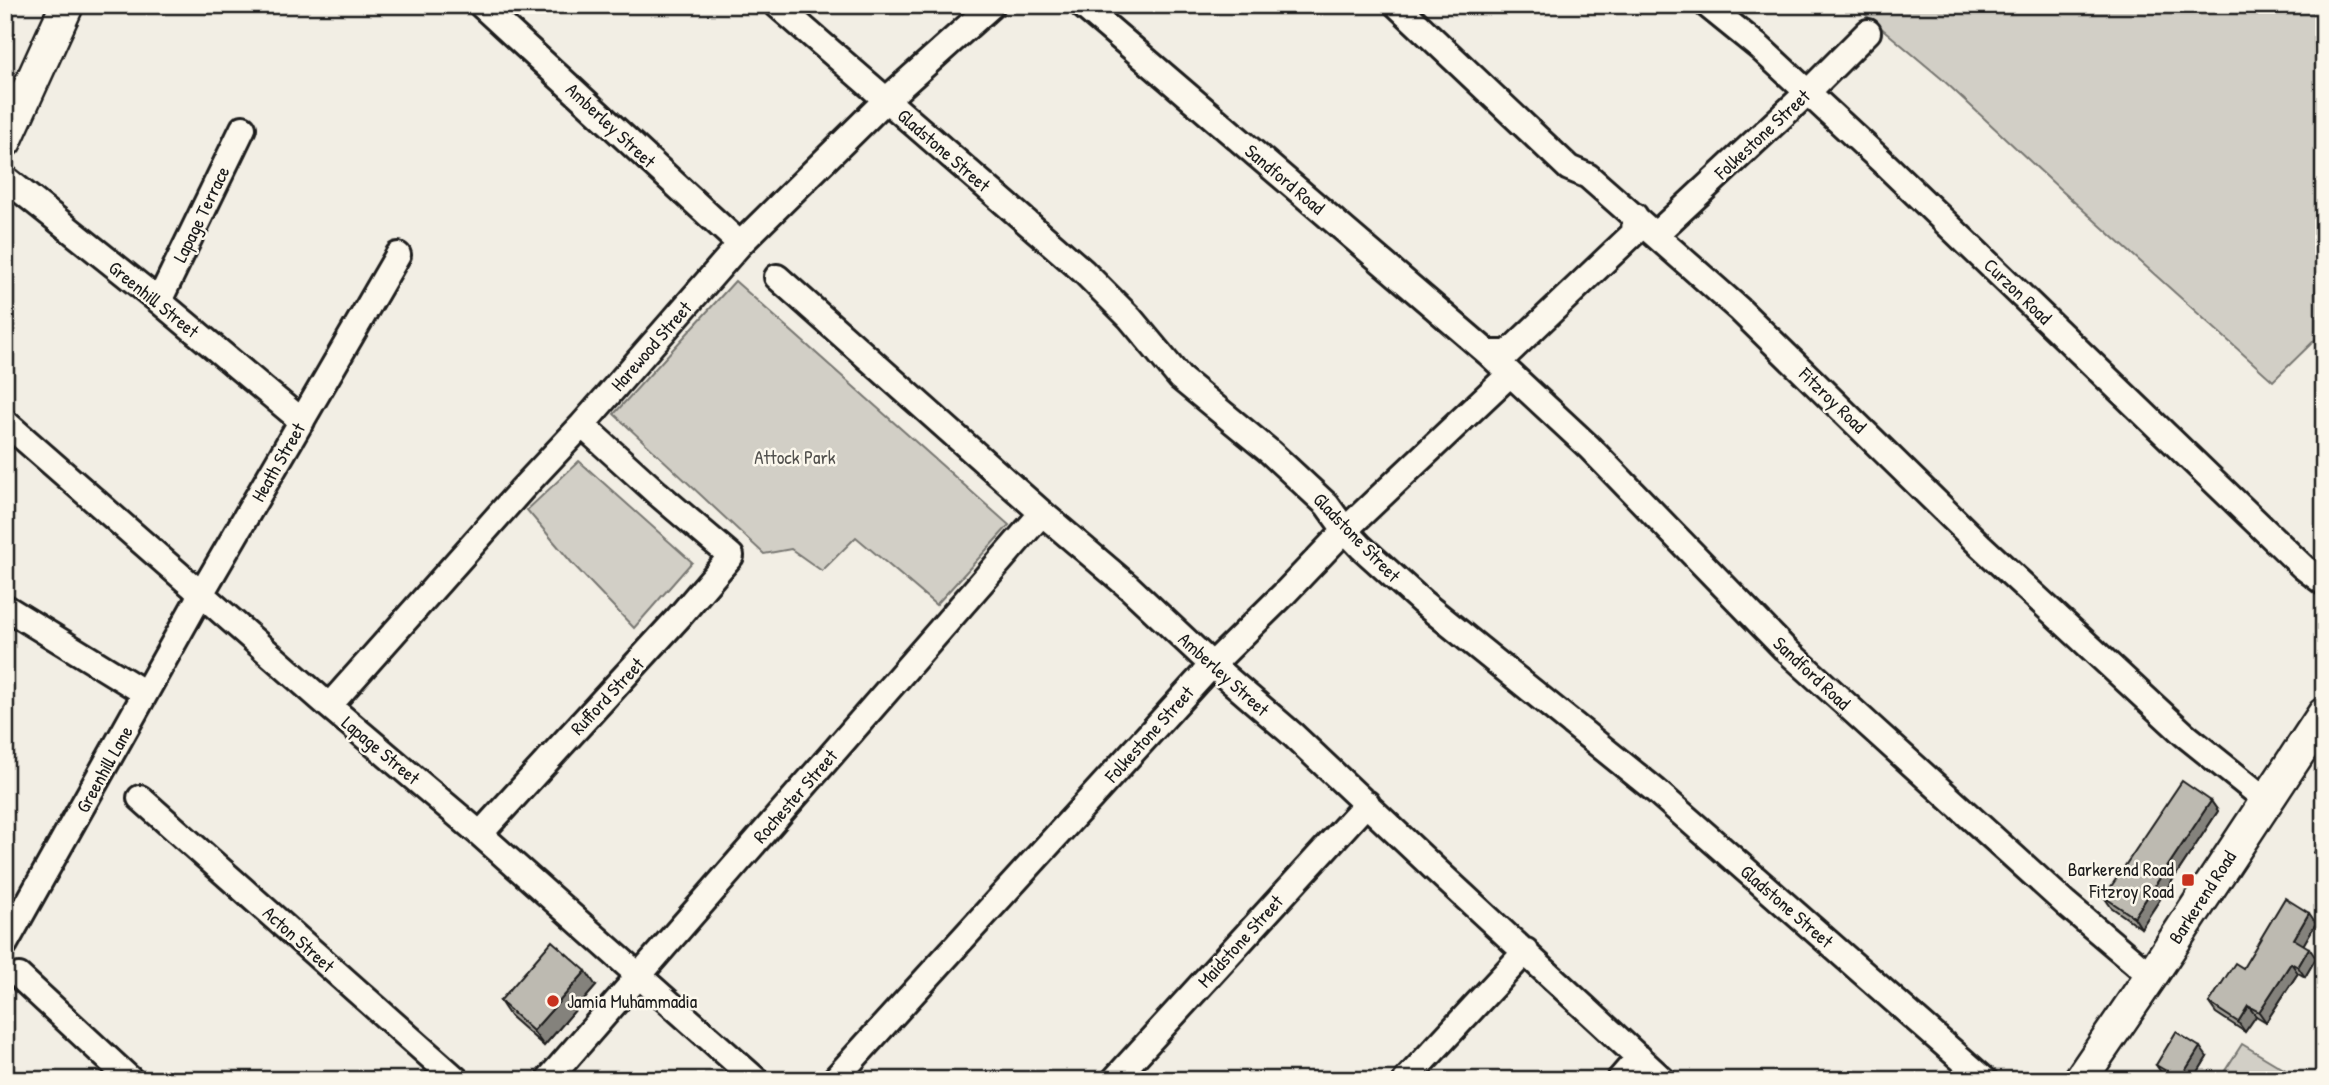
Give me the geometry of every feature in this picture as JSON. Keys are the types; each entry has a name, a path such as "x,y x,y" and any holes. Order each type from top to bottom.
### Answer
{"main road":[{"path":"5,141 67,5"},
{"name":"Barkerend Road","path":"2080,1080 2324,714"}],"street":[{"name":"Amberley Street","path":"481,5 740,244"},
{"name":"Gladstone Street","path":"777,5 1083,271 1130,318 1180,378 1270,452 1327,505 1353,539 1422,602 1656,790 1985,1080"},
{"name":"Harewood Street","path":"329,706 582,425 740,244 886,100 992,5"},
{"name":"Sandford Road","path":"1082,5 1502,360 1785,649 2065,903 2151,976"},
{"name":"Fitzroy Road","path":"1397,5 1569,169 1588,176 1739,309 1981,546 2185,735 2266,800"},
{"name":"Curzon Road","path":"1707,5 1808,92 2303,567 2324,583"},
{"name":"Folkestone Street","path":"1655,235 1868,32"},
{"name":"Lapage Terrace","path":"159,302 243,128"},
{"name":"Greenhill Street","path":"5,178 302,421"},
{"name":"Folkestone Street","path":"834,1080 1212,665 1283,595 1353,539 1502,360 1633,233 1635,216"},
{"name":"Heath Street","path":"201,594 398,256"},
{"name":"Amberley Street","path":"777,277 1292,734 1663,1080"},
{"name":"Lapage Street","path":"5,422 329,706 480,834 755,1080"},
{"name":"Rufford Street","path":"480,834 679,617 731,556 582,425"},
{"name":"Rochester Street","path":"548,1080 1042,513"},
{"name":"Greenhill Lane","path":"5,944 201,594"},
{"path":"5,607 145,693"},
{"name":"Acton Street","path":"141,798 457,1080"},
{"name":"Maidstone Street","path":"1114,1080 1367,803"},
{"path":"1406,1080 1526,951"},
{"path":"19,976 131,1080"},
{"path":"1619,1080 1639,1057"}],"green space":[{"path":"1854,5 2324,5 2324,81 2320,91 2324,97 2324,331 2273,381 1942,79"},
{"name":"Attock Park","path":"735,281 1009,525 936,605 856,537 822,571 791,549 764,554 614,414"},
{"path":"579,461 692,562 634,628 572,563 527,510"},
{"path":"2242,1044 2302,1080 2219,1080"}],"building":[{"path":"2182,781 2211,801 2134,917 2104,897"},
{"path":"2324,839 2324,859 2314,853"},
{"path":"2285,898 2309,913 2294,939 2309,948 2298,967 2291,963 2259,1012 2248,1006 2238,1022 2209,1003 2235,963 2243,968"},
{"path":"552,941 586,971 533,1031 500,1001"},
{"path":"2176,1032 2200,1047 2180,1079 2156,1065"}],"place":[{"name":"Barkerend Road Fitzroy Road","path":"2188,880"},
{"name":"Jamia Muhammadia","path":"553,1001"}]}
